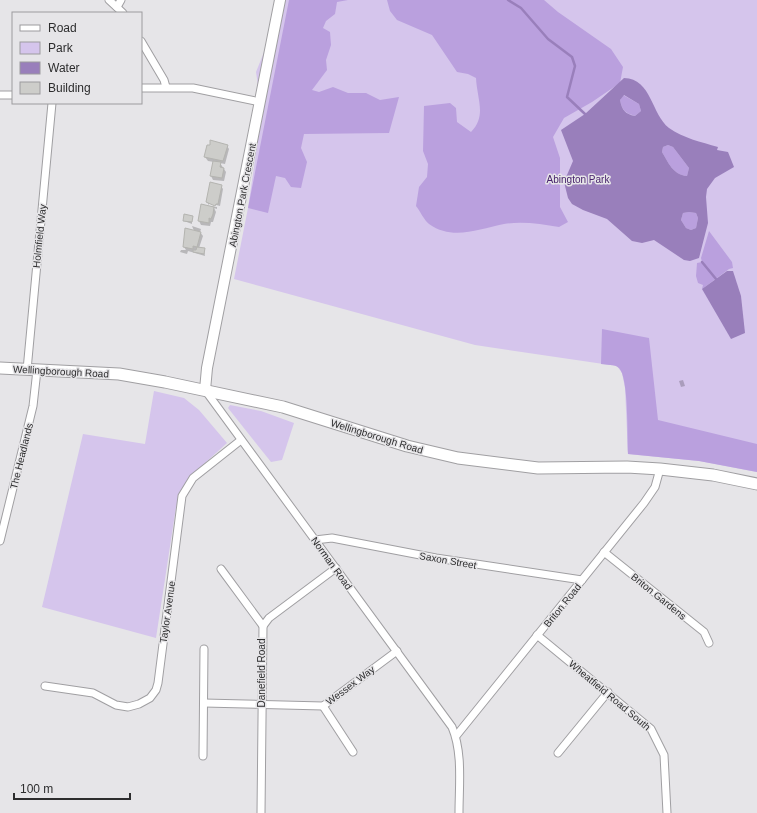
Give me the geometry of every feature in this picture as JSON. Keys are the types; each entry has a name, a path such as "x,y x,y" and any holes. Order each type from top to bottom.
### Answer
{"main road":[{"name":"Wellingborough Road","path":"0,368 119,374 205,390 283,407 407,446 458,458 538,468 627,467 660,469 713,475 757,484"}],"street":[{"path":"109,0 122,12"},
{"path":"117,7 121,0"},
{"name":"Abington Park Crescent","path":"205,390 208,368 280,0"},
{"path":"142,43 164,80 166,87"},
{"path":"142,88 193,88 260,102"},
{"path":"0,95 12,94"},
{"name":"Holmfield Way","path":"32,370 52,104"},
{"name":"The Headlands","path":"0,541 34,399 32,370"},
{"name":"Norman Road","path":"205,390 240,440 446,716 456,736 459,752 459,813"},
{"name":"Taylor Avenue","path":"45,686 93,693 122,706 139,704 154,694 158,682 182,496 193,478 240,440"},
{"name":"Briton Road","path":"456,736 651,494 660,469"},
{"name":"Saxon Street","path":"315,540 332,538 436,558 582,580"},
{"name":"Briton Gardens","path":"604,552 704,632 709,643"},
{"name":"Danefield Road","path":"261,813 263,626 269,618 336,568"},
{"path":"221,569 263,626"},
{"name":"Wheatfield Road South","path":"537,635 646,723 660,743 666,762 667,813"},
{"path":"203,756 204,649"},
{"name":"Wessex Way","path":"204,703 323,706 397,651"},
{"path":"558,753 608,692"},
{"path":"323,706 353,752"}],"green space":[{"name":"Abington Park","path":"285,0 757,0 757,472 699,461 628,454 625,388 622,373 617,366 475,345 234,279 248,208 262,112 256,72"},
{"path":"154,391 184,398 199,410 227,443 194,473 182,489 176,507 156,638 42,607 83,434 145,444"},
{"path":"230,405 261,411 294,423 282,460 271,462 228,408"}],"shaded area":[{"path":"289,0 348,0 337,2 335,14 326,21 323,28 330,32 331,45 326,60 327,70 312,90 319,92 333,87 348,93 366,93 380,100 399,97 389,133 304,134 301,148 307,162 301,188 291,187 285,178 276,176 268,213 248,208"},
{"path":"387,0 544,0 558,12 611,49 623,67 620,83 592,102 564,118 553,137 560,158 560,207 568,222 559,227 532,223 511,223 475,231 456,233 438,229 425,220 416,206 419,187 427,177 428,164 423,151 424,106 450,103 456,108 457,122 471,132 479,120 480,113 476,78 468,74 457,72 432,35 397,20 390,11"},
{"path":"623,95 639,104 641,111 635,116 629,114 623,109 620,100"},
{"path":"668,145 673,147 689,168 687,176 675,171 669,164 662,152 663,147"},
{"path":"683,213 696,213 698,218 696,228 691,230 686,228 681,220"},
{"path":"709,231 732,262 733,268 729,269 702,289 703,285 698,283 696,276 697,263 702,262 701,258"},
{"path":"602,329 649,338 658,420 757,444 757,472 699,461 628,454 627,408 624,383 619,368 613,365 601,364"}],"water":[{"path":"624,78 633,80 640,84 646,91 658,114 669,128 686,137 718,147 717,150 728,152 734,167 715,178 707,189 706,197 708,223 699,258 690,261 684,260 654,240 642,243 632,241 607,219 572,204 568,198 564,182 573,161 561,130 585,114","holes":["624,95 639,104 641,111 635,116 626,113 623,109 620,100","668,145 673,147 689,168 687,176 678,173 669,164 662,152 663,147","683,213 696,213 698,218 696,228 691,230 686,228 681,220"]},
{"path":"727,271 733,271 741,296 745,333 731,339 702,289"}],"building":[{"path":"210,140 228,145 223,161 204,157 207,145 210,145"},
{"path":"213,161 221,162 220,167 224,168 222,178 210,176"},
{"path":"210,182 222,185 218,204 215,206 206,202"},
{"path":"201,204 214,207 211,219 209,218 209,223 198,221"},
{"path":"184,214 193,216 192,222 183,221"},
{"path":"185,228 201,232 197,247 193,246 193,249 183,247"},
{"path":"197,247 205,248 204,254 193,252 193,250 196,250"}],"waterway":[{"path":"508,0 521,8 548,39 572,57 575,66 567,97 585,114"},
{"path":"702,262 716,279"}]}
